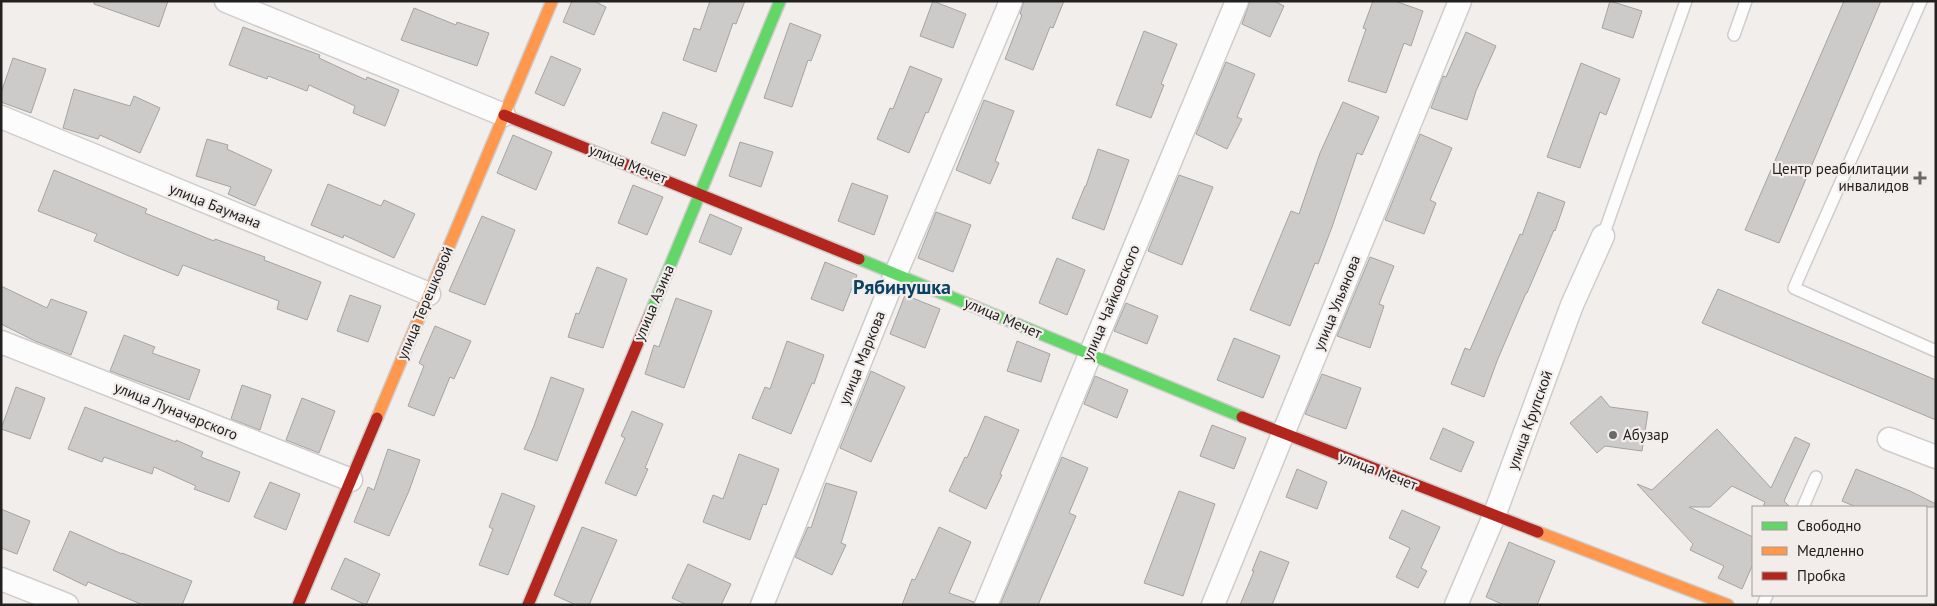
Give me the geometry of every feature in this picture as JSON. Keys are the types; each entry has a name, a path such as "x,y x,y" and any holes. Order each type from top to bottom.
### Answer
{"street":[{"name":"улица Мечет","path":"226,1 896,273 1284,434 1704,600 1728,605"},
{"name":"улица Терешковой","path":"298,605 552,1"},
{"name":"улица Азина","path":"528,605 780,1"},
{"name":"улица Маркова","path":"762,605 896,273 1011,1"},
{"name":"улица Чайковского","path":"986,605 1237,1"},
{"name":"улица Ульянова","path":"1213,605 1460,1"},
{"name":"улица Баумана","path":"1,118 429,294"},
{"name":"улица Крупской","path":"1456,605 1494,516 1572,305 1603,236"},
{"name":"улица Луначарского","path":"1,342 351,480"},
{"path":"1889,439 1936,457"},
{"path":"1,579 67,605"}],"lane":[{"path":"1603,236 1686,1"},
{"path":"1734,35 1746,1"},
{"path":"1921,1 1794,288 1936,350"},
{"path":"1803,506 1816,477"}],"building":[{"path":"94,1 168,1 159,27 94,4"},
{"path":"572,1 594,1 606,7 594,35 563,22"},
{"path":"710,1 745,1 736,24 733,23 716,72 683,60 694,28 700,30"},
{"path":"933,1 966,14 953,48 920,36"},
{"path":"1024,1 1064,1 1053,28 1050,27 1033,70 1005,59 1022,15 1020,14"},
{"path":"1250,1 1274,1 1284,6 1270,37 1242,24"},
{"path":"1373,1 1395,1 1423,11 1411,46 1404,43 1386,93 1348,81 1366,29 1363,28"},
{"path":"1610,1 1642,11 1633,38 1602,28"},
{"path":"1844,1 1881,1 1779,243 1745,230"},
{"path":"414,8 456,25 457,22 489,33 477,66 401,40"},
{"path":"790,23 821,35 811,61 808,60 792,107 764,98"},
{"path":"243,27 320,55 319,58 366,80 367,77 399,90 385,126 353,113 355,106 309,85 307,91 268,76 267,79 229,65"},
{"path":"1144,31 1177,44 1161,84 1164,85 1151,118 1116,105"},
{"path":"1466,32 1496,46 1476,91 1467,120 1431,108 1443,76 1446,77"},
{"path":"551,56 581,69 564,106 535,93"},
{"path":"13,58 46,69 31,113 1,102 1,93"},
{"path":"1226,62 1255,74 1237,117 1242,119 1227,149 1196,134"},
{"path":"1581,63 1620,79 1606,115 1600,112 1580,168 1547,157"},
{"path":"910,66 942,79 909,153 877,139 890,108 893,109"},
{"path":"74,89 130,106 134,96 160,108 140,153 100,135 98,139 63,128"},
{"path":"984,100 1014,111 995,161 999,163 990,184 956,170"},
{"path":"1343,102 1379,117 1362,155 1357,153 1318,264 1315,263 1290,326 1250,310 1291,211 1299,214 1320,153"},
{"path":"663,112 697,125 685,156 651,143"},
{"path":"1420,134 1452,148 1430,200 1436,203 1424,234 1385,220"},
{"path":"513,135 552,152 536,190 497,173"},
{"path":"207,139 228,145 227,149 272,170 255,206 228,194 231,187 196,176"},
{"path":"740,142 773,152 761,187 729,176"},
{"path":"1098,149 1129,160 1104,230 1072,218 1086,186"},
{"path":"54,170 147,209 145,213 214,241 215,239 265,257 264,260 321,282 307,320 277,309 279,301 183,265 178,276 94,241 97,234 38,211"},
{"path":"1179,175 1213,187 1182,265 1148,251"},
{"path":"852,183 888,196 874,235 838,221"},
{"path":"328,184 381,206 384,200 415,214 394,258 344,235 343,238 311,225"},
{"path":"633,185 663,197 647,235 618,223"},
{"path":"1538,192 1565,202 1555,231 1526,293 1484,397 1451,384 1465,348 1470,350 1520,234 1522,235"},
{"path":"936,212 971,225 953,272 918,258"},
{"path":"710,214 742,228 731,255 699,242"},
{"path":"482,216 515,230 485,305 449,291"},
{"path":"1370,257 1394,266 1379,304 1384,306 1370,348 1337,336"},
{"path":"1057,258 1085,270 1067,315 1039,303"},
{"path":"825,262 857,275 843,311 811,299"},
{"path":"597,267 627,279 603,348 568,337 576,313 579,314"},
{"path":"1,286 47,308 51,299 87,312 71,355 35,341 1,324"},
{"path":"1718,289 1936,380 1936,420 1702,323"},
{"path":"350,295 381,306 368,342 337,331"},
{"path":"905,295 940,309 925,348 890,334"},
{"path":"676,298 712,311 684,388 645,374 654,345 659,347"},
{"path":"1126,303 1158,316 1147,344 1114,331"},
{"path":"435,326 471,341 454,379 450,377 434,416 408,406 424,366 419,363"},
{"path":"124,335 155,347 152,353 200,370 189,400 110,371"},
{"path":"1234,338 1280,356 1263,398 1217,380"},
{"path":"787,341 824,355 814,384 812,383 791,434 752,418 765,387 770,389"},
{"path":"1017,341 1050,354 1041,382 1007,371"},
{"path":"871,371 905,387 871,462 840,448"},
{"path":"1322,374 1361,388 1346,429 1305,414"},
{"path":"1095,376 1128,390 1117,418 1084,404"},
{"path":"551,377 584,389 557,461 524,449"},
{"path":"242,385 271,395 260,430 231,419"},
{"path":"16,387 45,398 30,439 1,429"},
{"name":"Абузар","path":"1601,396 1610,407 1648,412 1642,451 1605,446 1597,453 1570,423"},
{"path":"302,398 335,411 319,453 286,440"},
{"path":"85,407 176,442 176,440 203,452 201,457 240,472 229,502 194,489 196,486 154,467 152,474 104,457 102,462 68,449"},
{"path":"632,411 663,424 645,468 648,469 636,496 605,483 625,438 621,436"},
{"path":"985,416 1019,430 1000,474 1002,475 986,509 949,491 965,457 967,458"},
{"path":"1212,425 1246,438 1234,469 1200,456"},
{"path":"1443,428 1474,442 1461,472 1430,459"},
{"path":"1717,429 1771,488 1795,437 1810,444 1784,501 1789,506 1763,506 1765,502 1732,486 1710,507 1689,507 1752,537 1752,566 1742,589 1718,578 1724,566 1690,550 1693,544 1637,484 1652,490"},
{"path":"388,449 420,460 409,491 389,536 354,522 368,487 374,490"},
{"path":"739,454 779,469 766,505 763,504 750,540 703,522 713,495 723,499"},
{"path":"1062,457 1088,468 1069,513 1076,516 1038,605 1000,605"},
{"path":"1297,469 1327,482 1317,509 1286,497"},
{"path":"1856,469 1910,491 1936,504 1936,507 1854,506 1842,501"},
{"path":"270,482 300,494 286,530 254,517"},
{"path":"826,483 857,492 841,543 846,545 832,575 795,557 808,527 811,528"},
{"path":"1179,491 1215,504 1183,596 1144,583"},
{"path":"502,493 535,506 508,575 479,565 493,529 489,527"},
{"path":"1,509 30,521 17,554 1,548"},
{"path":"1402,510 1440,527 1421,568 1427,571 1418,588 1396,577 1410,548 1389,538"},
{"path":"582,527 617,540 589,605 576,605 554,595"},
{"path":"939,527 971,542 949,593 974,602 973,605 902,605 912,579 915,580"},
{"path":"70,531 122,554 192,581 182,605 143,605 88,582 86,586 53,570"},
{"path":"1509,542 1555,561 1537,605 1504,605 1486,597"},
{"path":"1260,551 1289,562 1272,605 1240,605 1254,571 1252,571"},
{"path":"345,558 380,574 366,605 331,589"},
{"path":"688,564 731,584 721,605 687,605 672,598"}],"traffic: fast":[{"path":"650,314 780,1"},
{"path":"859,259 1242,417"}],"traffic: slow":[{"path":"377,418 552,1"},
{"path":"1538,532 1728,605"}],"traffic: jam":[{"path":"504,115 859,259"},
{"path":"528,605 650,314"},
{"path":"1242,417 1538,532"},
{"path":"298,605 377,418"}],"place":[{"name":"Центр реабилитации инвалидов","path":"1920,178"},
{"name":"Абузар","path":"1613,435"}],"district":[{"name":"Рябинушка","path":"902,287"}]}
